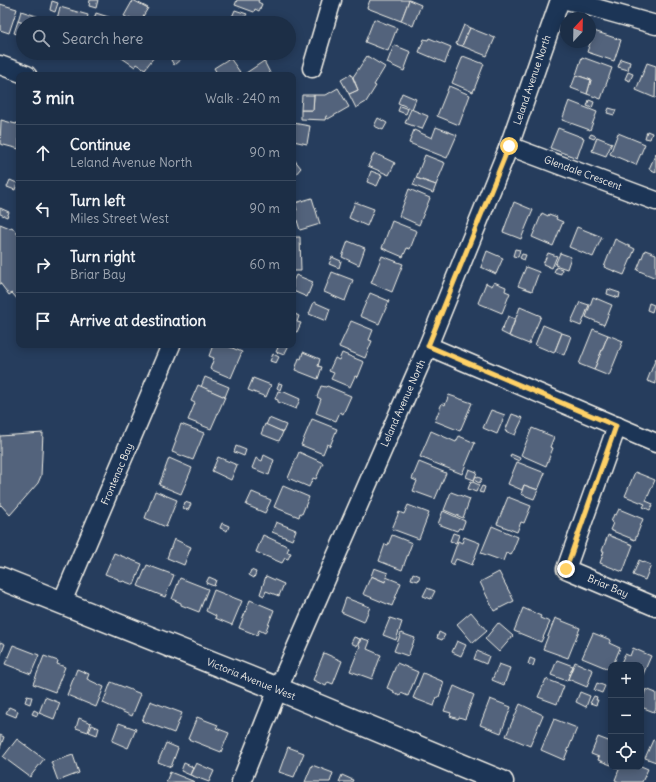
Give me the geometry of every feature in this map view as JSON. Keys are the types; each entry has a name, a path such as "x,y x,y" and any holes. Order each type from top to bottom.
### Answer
{"street":[{"path":"312,68 332,0"},
{"name":"Leland Avenue North","path":"240,782 278,689 428,346 509,146 560,0"},
{"path":"567,0 656,25"},
{"path":"0,65 19,72"},
{"name":"Glendale Crescent","path":"509,146 656,201"},
{"path":"428,346 656,443"},
{"name":"Frontenac Bay","path":"62,602 171,348"},
{"name":"Briar Bay","path":"616,426 566,569 656,607"},
{"name":"Victoria Avenue West","path":"0,578 278,689 502,782"}],"building":[{"path":"90,0 98,0 96,8 89,6"},
{"path":"133,0 148,8 143,16 124,16"},
{"path":"237,0 259,0 258,2 262,4 259,11 255,9 254,12 235,5"},
{"path":"370,0 409,0 401,21 367,8"},
{"path":"409,0 421,5 413,26 401,21"},
{"path":"52,1 58,3 55,12 50,10"},
{"path":"0,4 17,9 9,33 0,30"},
{"path":"60,7 88,15 88,16 58,16"},
{"path":"235,10 247,14 246,16 232,16"},
{"path":"21,11 36,16 20,16"},
{"path":"96,13 105,16 95,16"},
{"path":"374,19 397,28 388,51 365,42"},
{"path":"464,25 470,28 462,46 456,44"},
{"path":"470,28 495,38 487,56 462,46"},
{"path":"596,32 621,40 614,61 587,52 588,48 596,48"},
{"path":"429,38 451,47 445,63 419,52 424,39 428,40"},
{"path":"394,45 411,52 404,71 387,63"},
{"path":"367,56 385,67 366,102 356,108 349,94 358,90 353,77"},
{"path":"463,56 484,64 473,92 452,83"},
{"path":"582,57 612,68 601,99 587,94 591,80 576,75"},
{"path":"621,59 630,62 628,70 618,67"},
{"path":"125,60 152,60 145,69 137,64 135,67"},
{"path":"171,60 180,60 174,65"},
{"path":"227,60 231,60 240,72 216,72 214,68"},
{"path":"264,61 270,72 248,72"},
{"path":"647,63 656,66 655,98 636,90"},
{"path":"628,72 633,74 630,81 625,79"},
{"path":"351,74 358,90 349,94 341,80"},
{"path":"576,75 591,80 587,94 571,88"},
{"path":"449,86 470,95 459,125 437,116"},
{"path":"338,88 349,107 328,119 326,116 325,120 301,119 301,110 313,110 314,95 326,95"},
{"path":"402,93 416,99 412,109 398,103"},
{"path":"302,95 314,95 313,110 301,110"},
{"path":"589,100 594,102 592,108 587,106"},
{"path":"569,101 597,112 590,130 562,120"},
{"path":"400,106 408,109 406,114 398,111"},
{"path":"609,108 616,110 614,115 607,113"},
{"path":"411,109 428,116 422,129 405,123"},
{"path":"378,118 387,123 383,130 374,126"},
{"path":"1,120 16,124 16,148 0,144"},
{"path":"296,124 310,126 307,144 296,142"},
{"path":"436,127 457,135 447,158 409,143 414,130 432,138"},
{"path":"558,128 584,138 577,158 550,148"},
{"path":"647,131 652,133 650,139 645,138"},
{"path":"618,133 645,144 636,165 610,154"},
{"path":"591,134 596,136 594,139 589,137"},
{"path":"597,137 612,143 606,156 592,151"},
{"path":"374,153 395,163 389,175 368,166"},
{"path":"656,153 656,172 649,169"},
{"path":"425,155 445,163 436,185 416,178"},
{"path":"296,162 301,168 296,174"},
{"path":"371,171 382,175 377,186 367,182"},
{"path":"416,178 436,185 433,193 413,185"},
{"path":"10,180 16,183 15,190 7,187"},
{"path":"409,189 430,198 419,225 399,216"},
{"path":"312,198 320,224 300,230 296,217 296,203"},
{"path":"355,202 374,209 367,226 349,218"},
{"path":"514,202 533,210 521,239 503,232"},
{"path":"0,208 9,212 7,217 0,214"},
{"path":"542,213 548,216 549,214 557,217 556,219 563,222 553,246 532,237"},
{"path":"392,221 417,231 410,249 407,248 403,257 382,248"},
{"path":"0,224 10,228 12,227 16,232 16,298 12,293 9,295 0,283"},
{"path":"577,227 602,237 593,257 569,247"},
{"path":"296,237 300,237 301,271 296,271"},
{"path":"615,239 635,249 624,275 604,267"},
{"path":"348,241 365,248 359,265 342,257"},
{"path":"515,249 520,250 518,257 513,256"},
{"path":"645,250 656,254 656,278 637,270"},
{"path":"487,251 503,258 496,274 481,267"},
{"path":"548,253 557,256 552,268 543,264"},
{"path":"560,253 571,257 567,269 555,265"},
{"path":"522,254 526,255 524,260 520,258"},
{"path":"382,256 403,264 392,292 371,283"},
{"path":"332,257 341,261 339,268 329,264"},
{"path":"526,267 539,272 532,291 518,286"},
{"path":"556,267 562,269 561,274 554,272"},
{"path":"332,272 353,280 345,301 324,292"},
{"path":"296,275 313,282 307,297 296,292"},
{"path":"494,282 506,287 505,291 510,293 502,313 478,303 486,283 492,286"},
{"path":"608,289 620,293 619,298 607,294"},
{"path":"370,293 389,301 379,324 360,316"},
{"path":"593,297 612,305 604,325 586,317"},
{"path":"314,302 330,309 326,321 309,314"},
{"path":"580,302 589,305 581,326 571,322"},
{"path":"649,303 654,305 652,312 647,310"},
{"path":"520,307 541,316 529,344 509,336"},
{"path":"296,314 299,316 297,322 301,323 297,332"},
{"path":"508,316 515,319 509,336 501,332"},
{"path":"351,321 373,330 369,340 372,341 365,358 339,347"},
{"path":"543,325 562,333 554,353 535,345"},
{"path":"593,329 608,335 594,370 579,364"},
{"path":"562,333 571,336 564,355 555,351"},
{"path":"608,335 623,341 609,376 594,370"},
{"path":"212,348 232,348 242,352 231,378 210,369 214,358 209,356"},
{"path":"278,348 288,348 284,355 276,352"},
{"path":"303,352 320,359 318,366 322,367 318,379 295,370 299,358 301,359"},
{"path":"342,353 364,362 358,377 355,376 350,387 331,379 334,373 329,371 335,358 339,360"},
{"path":"273,354 279,357 276,363 270,361"},
{"path":"656,358 656,384 647,381"},
{"path":"205,377 229,387 225,397 201,387"},
{"path":"253,378 271,385 266,397 248,390"},
{"path":"279,383 282,384 280,390 277,388"},
{"path":"198,385 225,397 211,429 188,420 195,403 191,401"},
{"path":"321,386 327,386 351,396 343,414 340,412 336,421 316,413 321,399 317,397"},
{"path":"278,391 282,391 300,399 296,409 278,402 278,400 275,399"},
{"path":"449,395 472,403 460,431 435,421 442,403 445,405"},
{"path":"491,410 505,415 497,434 483,428"},
{"path":"512,414 523,418 515,435 505,431"},
{"path":"269,418 286,425 283,432 266,425"},
{"path":"312,419 337,429 330,446 327,444 323,454 301,445"},
{"path":"181,424 204,433 193,460 172,452"},
{"path":"265,424 283,432 279,441 261,434"},
{"path":"532,428 554,437 550,447 553,448 546,466 521,455"},
{"path":"431,431 456,442 459,436 475,443 462,474 420,457"},
{"path":"43,433 41,476 38,483 10,515 1,505 0,506 0,436"},
{"path":"236,446 246,450 244,456 234,452"},
{"path":"299,452 323,463 316,479 313,478 309,487 288,478"},
{"path":"511,454 520,458 519,461 510,457"},
{"path":"264,455 274,460 269,475 252,468 256,458 262,461"},
{"path":"218,457 237,465 231,480 212,471"},
{"path":"169,458 192,468 181,494 159,485"},
{"path":"419,462 446,473 435,499 413,491 417,481 412,479"},
{"path":"517,462 545,473 538,490 524,485 522,490 508,484"},
{"path":"469,469 477,472 474,480 466,477"},
{"path":"635,472 655,480 646,501 653,504 650,510 643,507 645,504 625,496"},
{"path":"476,476 482,479 479,483 474,480"},
{"path":"471,481 479,485 476,492 468,489"},
{"path":"524,485 538,490 534,499 521,494"},
{"path":"283,486 309,497 302,514 300,513 299,517 274,507"},
{"path":"482,486 485,487 483,493 479,492"},
{"path":"155,491 177,500 166,527 145,518"},
{"path":"252,492 271,500 265,513 246,505"},
{"path":"451,492 470,499 463,518 444,510"},
{"path":"508,497 531,506 524,523 521,522 517,532 497,524"},
{"path":"185,502 191,504 188,510 183,508"},
{"path":"408,505 429,513 419,539 392,529 399,512 404,514"},
{"path":"619,509 643,519 635,540 610,530 613,523 611,522 614,514 616,515"},
{"path":"443,511 465,521 462,529 459,528 457,531 438,524"},
{"path":"276,522 296,530 292,540 272,532"},
{"path":"222,523 229,526 227,531 220,528"},
{"path":"492,526 518,537 511,555 506,553 503,561 481,553"},
{"path":"453,533 459,535 456,543 450,541"},
{"path":"263,535 289,547 287,552 291,553 288,559 285,558 282,563 256,552"},
{"path":"392,535 412,543 402,570 379,561 385,544 388,545"},
{"path":"608,535 633,545 623,572 600,563 604,551 602,551"},
{"path":"464,537 480,543 472,565 456,559 453,565 450,563 458,541 462,543"},
{"path":"174,539 191,547 184,565 167,558"},
{"path":"114,553 142,564 134,585 123,581 122,582 105,574"},
{"path":"639,560 651,565 645,580 633,575"},
{"path":"147,565 174,575 165,597 138,586"},
{"path":"374,568 388,573 385,582 371,576"},
{"path":"251,570 256,572 254,578 249,575"},
{"path":"499,572 514,601 494,611 480,582"},
{"path":"413,573 420,576 418,581 411,579"},
{"path":"266,576 284,584 279,596 266,591 264,596 260,594"},
{"path":"371,576 385,582 386,577 401,583 392,606 363,594"},
{"path":"209,577 216,580 214,586 206,583"},
{"path":"180,578 208,589 199,612 181,605 181,603 172,599"},
{"path":"427,588 435,591 431,599 423,596"},
{"path":"214,590 242,601 232,625 215,618 216,616 206,611"},
{"path":"346,598 370,607 364,622 341,612"},
{"path":"250,600 274,610 265,633 259,630 257,635 239,628"},
{"path":"523,608 550,622 541,642 514,631"},
{"path":"471,612 487,631 473,643 457,624"},
{"path":"390,618 402,622 396,640 383,635"},
{"path":"555,618 580,628 568,658 543,649"},
{"path":"498,623 513,636 499,652 485,639"},
{"path":"439,632 445,635 442,640 437,638"},
{"path":"401,633 415,638 408,656 394,651"},
{"path":"593,633 611,640 609,643 620,648 614,662 608,662 608,669 582,658"},
{"path":"354,637 360,639 357,646 351,643"},
{"path":"361,638 370,641 367,649 381,655 372,679 350,671 360,646"},
{"path":"457,641 466,645 461,656 452,652"},
{"path":"0,642 5,644 0,657"},
{"path":"13,645 39,655 31,674 5,664"},
{"path":"633,648 651,656 644,672 644,662 621,662 625,654 630,656"},
{"path":"477,651 489,656 486,664 474,659"},
{"path":"324,653 342,661 333,684 328,682 326,686 313,680"},
{"path":"44,656 58,661 57,664 65,667 55,692 33,684"},
{"path":"530,658 535,660 533,666 528,664"},
{"path":"557,660 573,666 567,681 551,675"},
{"path":"575,662 593,670 587,687 568,679"},
{"path":"397,663 418,672 408,696 401,693 400,696 387,688"},
{"path":"499,664 510,668 504,685 492,680"},
{"path":"77,669 89,674 87,679 104,687 96,707 67,695"},
{"path":"423,673 444,682 434,706 413,698"},
{"path":"546,679 564,686 557,704 538,697"},
{"path":"111,682 141,694 132,716 103,703"},
{"path":"597,683 605,686 602,693 594,690"},
{"path":"454,686 474,695 465,719 459,717 458,719 450,716 451,713 444,711"},
{"path":"646,689 656,693 656,708 654,712 644,708 644,695"},
{"path":"580,692 590,696 586,707 576,702"},
{"path":"27,696 32,697 30,704 25,702"},
{"path":"594,696 597,697 596,700 598,700 596,705 590,703"},
{"path":"45,697 60,703 54,719 39,713"},
{"path":"490,699 511,707 501,733 480,725"},
{"path":"150,701 182,713 174,733 142,721"},
{"path":"520,704 543,715 530,746 506,736"},
{"path":"9,707 18,711 16,717 6,713"},
{"path":"34,710 38,712 37,716 32,714"},
{"path":"197,717 218,725 216,728 229,733 221,752 188,739"},
{"path":"79,718 91,723 88,732 76,728"},
{"path":"554,719 577,728 564,760 541,750"},
{"path":"119,723 136,729 128,748 112,741"},
{"path":"92,725 99,728 97,735 89,732"},
{"path":"0,735 4,737 0,748"},
{"path":"598,737 608,741 608,764 598,760 599,757 591,754"},
{"path":"17,739 44,759 30,777 3,757"},
{"path":"653,740 656,741 656,762 645,758"},
{"path":"166,743 178,748 171,767 158,762"},
{"path":"288,747 304,753 294,777 279,772"},
{"path":"73,755 79,773 58,781 51,762"},
{"path":"184,763 193,767 190,775 181,771"},
{"path":"196,763 214,771 209,782 190,775"},
{"path":"312,765 333,773 330,782 305,782"},
{"path":"644,767 648,769 642,782 619,782 615,780 619,770 644,770"},
{"path":"170,772 195,782 166,782"},
{"path":"342,775 353,780 352,782 339,782"}],"route":[{"path":"509,146 428,346 616,426 566,569"}]}
